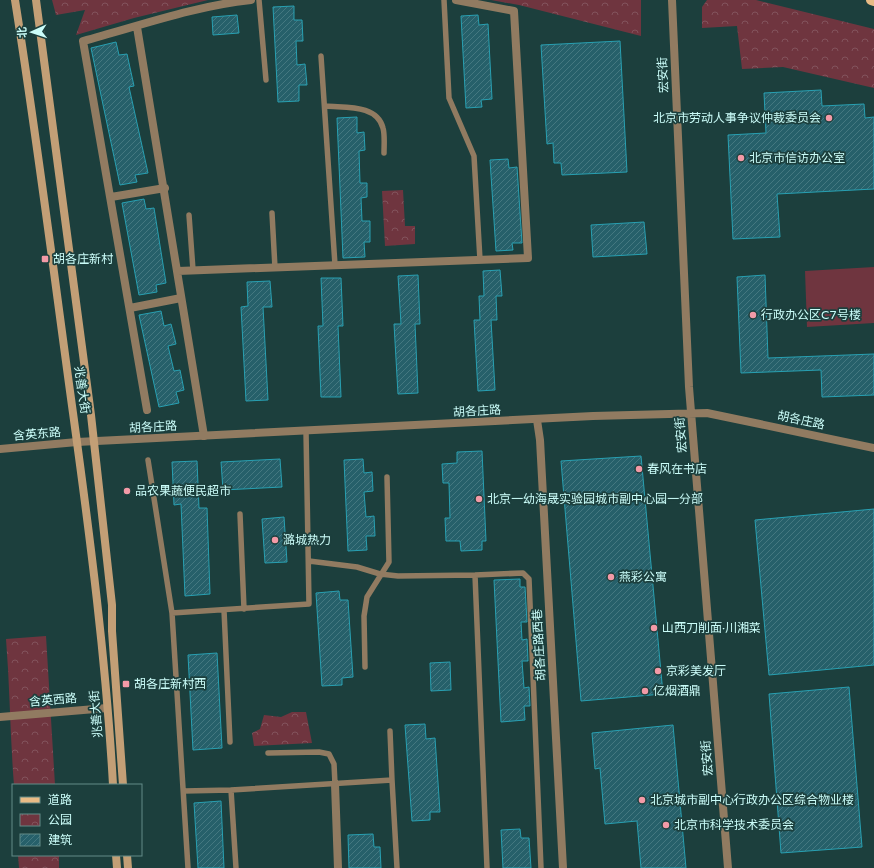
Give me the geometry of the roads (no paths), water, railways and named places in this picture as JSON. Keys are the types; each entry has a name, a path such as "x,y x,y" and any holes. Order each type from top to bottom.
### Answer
{"main road":[{"name":"兆善大街","path":"15,0 40,161 99,610 108,708 112,784"},
{"name":"兆善大街","path":"36,0 93,442 112,605 112,631 123,784"},
{"path":"116,856 117,868"},
{"path":"128,856 128,868"}],"street":[{"path":"147,410 83,41 137,27 177,14 233,2 251,0"},
{"path":"178,271 528,258 514,11 456,0"},
{"name":"宏安街","path":"672,0 691,413 728,868"},
{"path":"137,27 204,436"},
{"path":"111,197 164,188"},
{"path":"130,308 181,298"},
{"name":"胡各庄路","path":"77,442 593,416 707,413 874,448"},
{"name":"胡各庄路西巷","path":"537,420 540,448 563,868"},
{"name":"含英东路","path":"0,449 77,442"},
{"name":"含英西路","path":"0,717 108,708"},
{"path":"335,784 338,868"}],"lane":[{"path":"259,0 266,80"},
{"path":"444,0 449,98 474,156 480,260"},
{"path":"321,56 326,106 335,265"},
{"path":"326,106 367,110 377,115 383,128 384,153"},
{"path":"272,213 275,268"},
{"path":"189,215 192,270"},
{"path":"172,613 309,604 306,431"},
{"path":"148,460 172,613 188,868"},
{"path":"365,667 364,616 367,597 388,562 387,477"},
{"path":"240,514 244,609"},
{"path":"309,561 357,567 380,574 475,575 523,572 529,579 541,868"},
{"path":"475,575 487,868"},
{"path":"224,610 230,742"},
{"path":"390,731 397,868"},
{"path":"268,754 320,752 329,754 334,764 335,784"},
{"path":"184,791 231,790 392,780"},
{"path":"231,790 236,868"}],"place":[{"name":"北京市劳动人事争议仲裁委员会","path":"829,118"},
{"name":"北京市信访办公室","path":"741,158"},
{"name":"胡各庄新村","path":"45,259"},
{"name":"行政办公区C7号楼","path":"753,315"},
{"name":"春风在书店","path":"639,469"},
{"name":"品农果蔬便民超市","path":"127,491"},
{"name":"北京一幼海晟实验园城市副中心园一分部","path":"479,499"},
{"name":"潞城热力","path":"275,540"},
{"name":"燕彩公寓","path":"611,577"},
{"name":"山西刀削面·川湘菜","path":"654,628"},
{"name":"京彩美发厅","path":"658,671"},
{"name":"胡各庄新村西","path":"126,684"},
{"name":"亿烟酒鼎","path":"645,691"},
{"name":"北京城市副中心行政办公区综合物业楼","path":"642,800"},
{"name":"北京市科学技术委员会","path":"666,825"}]}
